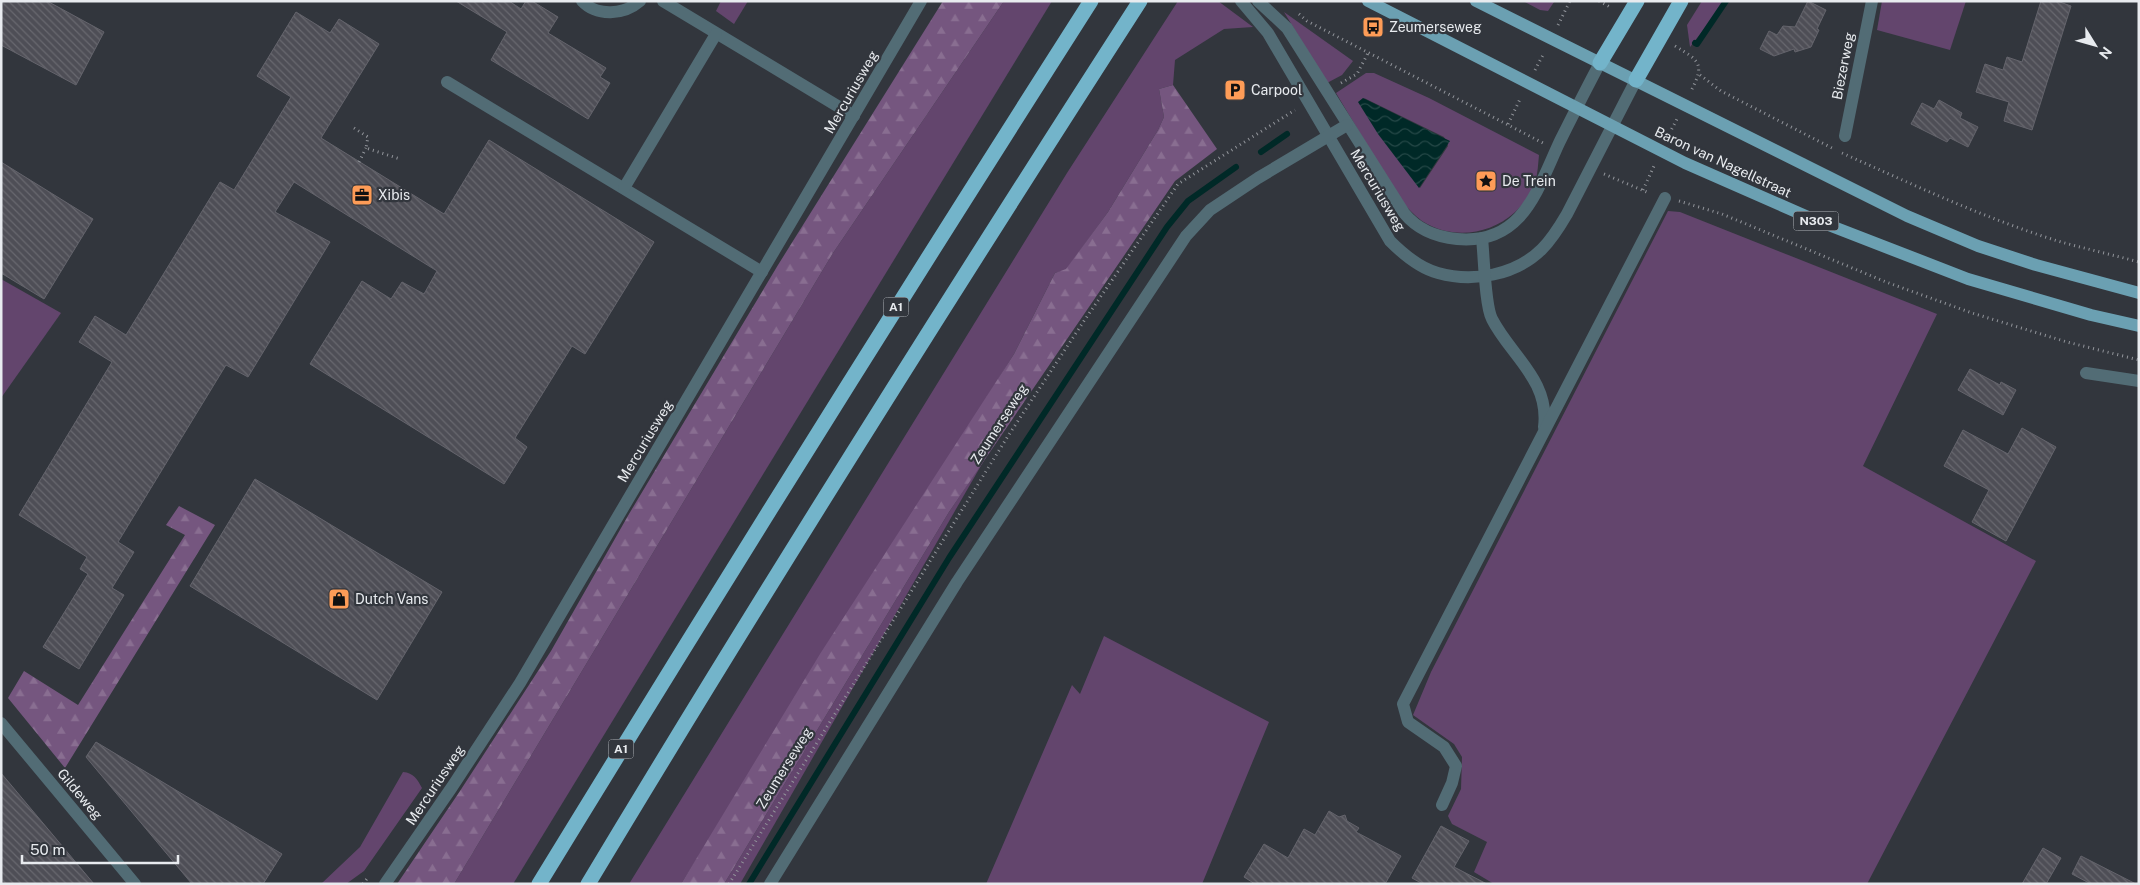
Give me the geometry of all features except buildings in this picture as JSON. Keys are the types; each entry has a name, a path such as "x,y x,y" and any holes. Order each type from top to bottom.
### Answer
{"highway":[{"name":"A1","path":"539,884 866,354 1091,1"},
{"path":"588,884 699,699 922,340 1140,1"},
{"path":"1600,63 1637,1"},
{"path":"1636,80 1681,1"}],"main road":[{"name":"Baron van Nagellstraat","path":"1368,1 1661,151 1808,217 1968,279 2091,315 2139,326"},
{"path":"1476,1 1854,191 1978,246 2036,265 2139,293"}],"street":[{"path":"582,1 597,11 612,13 626,10 640,1"},
{"path":"663,1 854,116"},
{"name":"Mercuriusweg","path":"1241,1 1268,33 1390,241 1403,254 1436,273 1458,277 1486,276 1514,268 1542,249 1562,222 1636,80"},
{"name":"Mercuriusweg","path":"1258,1 1286,28 1404,213 1414,224 1430,233 1448,238 1482,238 1510,226 1521,217 1531,204 1576,107 1600,63"},
{"name":"Biezerweg","path":"1845,136 1872,1"},
{"name":"Mercuriusweg","path":"385,884 458,779 520,683 921,3"},
{"path":"624,188 716,34"},
{"path":"447,82 762,272"},
{"path":"770,884 957,582 1186,236 1210,210 1258,178 1348,125"},
{"path":"1442,805 1452,783 1456,766 1444,747 1408,722 1403,704 1665,198"},
{"path":"1482,238 1491,317 1533,377 1546,414 1544,432"},
{"path":"2086,373 2139,380"},
{"name":"Gildeweg","path":"1,722 135,884"}],"path":[{"path":"1295,11 1307,21 1508,124 1570,1"},
{"path":"1326,92 1357,74 1368,53"},
{"path":"1643,190 1700,75 1720,91 1840,152 1932,194 2060,242 2139,262"},
{"name":"Zeumerseweg","path":"729,884 1008,436 1178,184 1308,101"},
{"path":"354,128 368,137 366,148 359,162"},
{"path":"366,148 400,159"},
{"path":"1665,198 1696,205 1722,214 1886,282 1972,312 2066,342 2139,360"}],"shaded area":[{"path":"721,1 748,1 734,24 716,11"},
{"path":"1004,1 1052,1 513,884 454,884 833,253"},
{"path":"1178,1 1218,1 1253,27 1224,29 1175,60 1173,85 1159,89 1164,117 1158,130 1108,212 1066,270 1055,273 1014,354 681,884 629,884 1067,173"},
{"path":"1523,1 1554,2 1548,11 1540,10"},
{"path":"1702,1 1726,1 1690,47 1687,25"},
{"path":"1882,1 1966,1 1950,50 1877,30"},
{"path":"1284,12 1353,61 1342,75 1327,83"},
{"path":"1366,73 1374,73 1429,98 1539,155 1537,175 1532,191 1514,213 1493,226 1482,230 1458,233 1434,227 1422,221 1400,200 1336,93","holes":["1364,98 1444,137 1448,146 1420,188"]},
{"path":"1668,211 1680,212 1937,314 1863,466 2036,561 1867,884 1494,884 1474,872 1487,842 1452,824 1448,816 1461,789 1462,757 1454,744 1413,715 1431,672"},
{"path":"1,279 61,313 1,398"},
{"path":"986,457 740,884 724,884 949,512"},
{"path":"1104,636 1269,722 1202,884 986,884 1072,685 1080,694"},
{"path":"403,772 415,777 422,788 364,871 346,884 321,884 360,847"}],"green space":[{"path":"943,1 1004,1 833,253 454,884 397,884 551,651 629,514 778,265"},
{"path":"1173,85 1217,149 1175,181 949,512 724,884 681,884 820,654 1014,354 1055,273 1066,269 1108,212 1164,117 1159,89"},
{"path":"179,506 215,525 65,768 8,698 24,671 78,705 185,535 166,525"}],"water":[{"path":"1363,98 1450,141 1419,188 1378,134 1358,102"}],"waterway":[{"path":"1695,43 1697,44 1726,1"},
{"path":"1261,152 1287,134"},
{"path":"749,884 949,558 1167,227 1188,201 1236,167"}],"place":[{"name":"Zeumerseweg","path":"1373,27"},
{"name":"Carpool","path":"1235,90"},
{"name":"De Trein","path":"1486,181"},
{"name":"Xibis","path":"362,195"},
{"name":"Dutch Vans","path":"339,599"}]}
